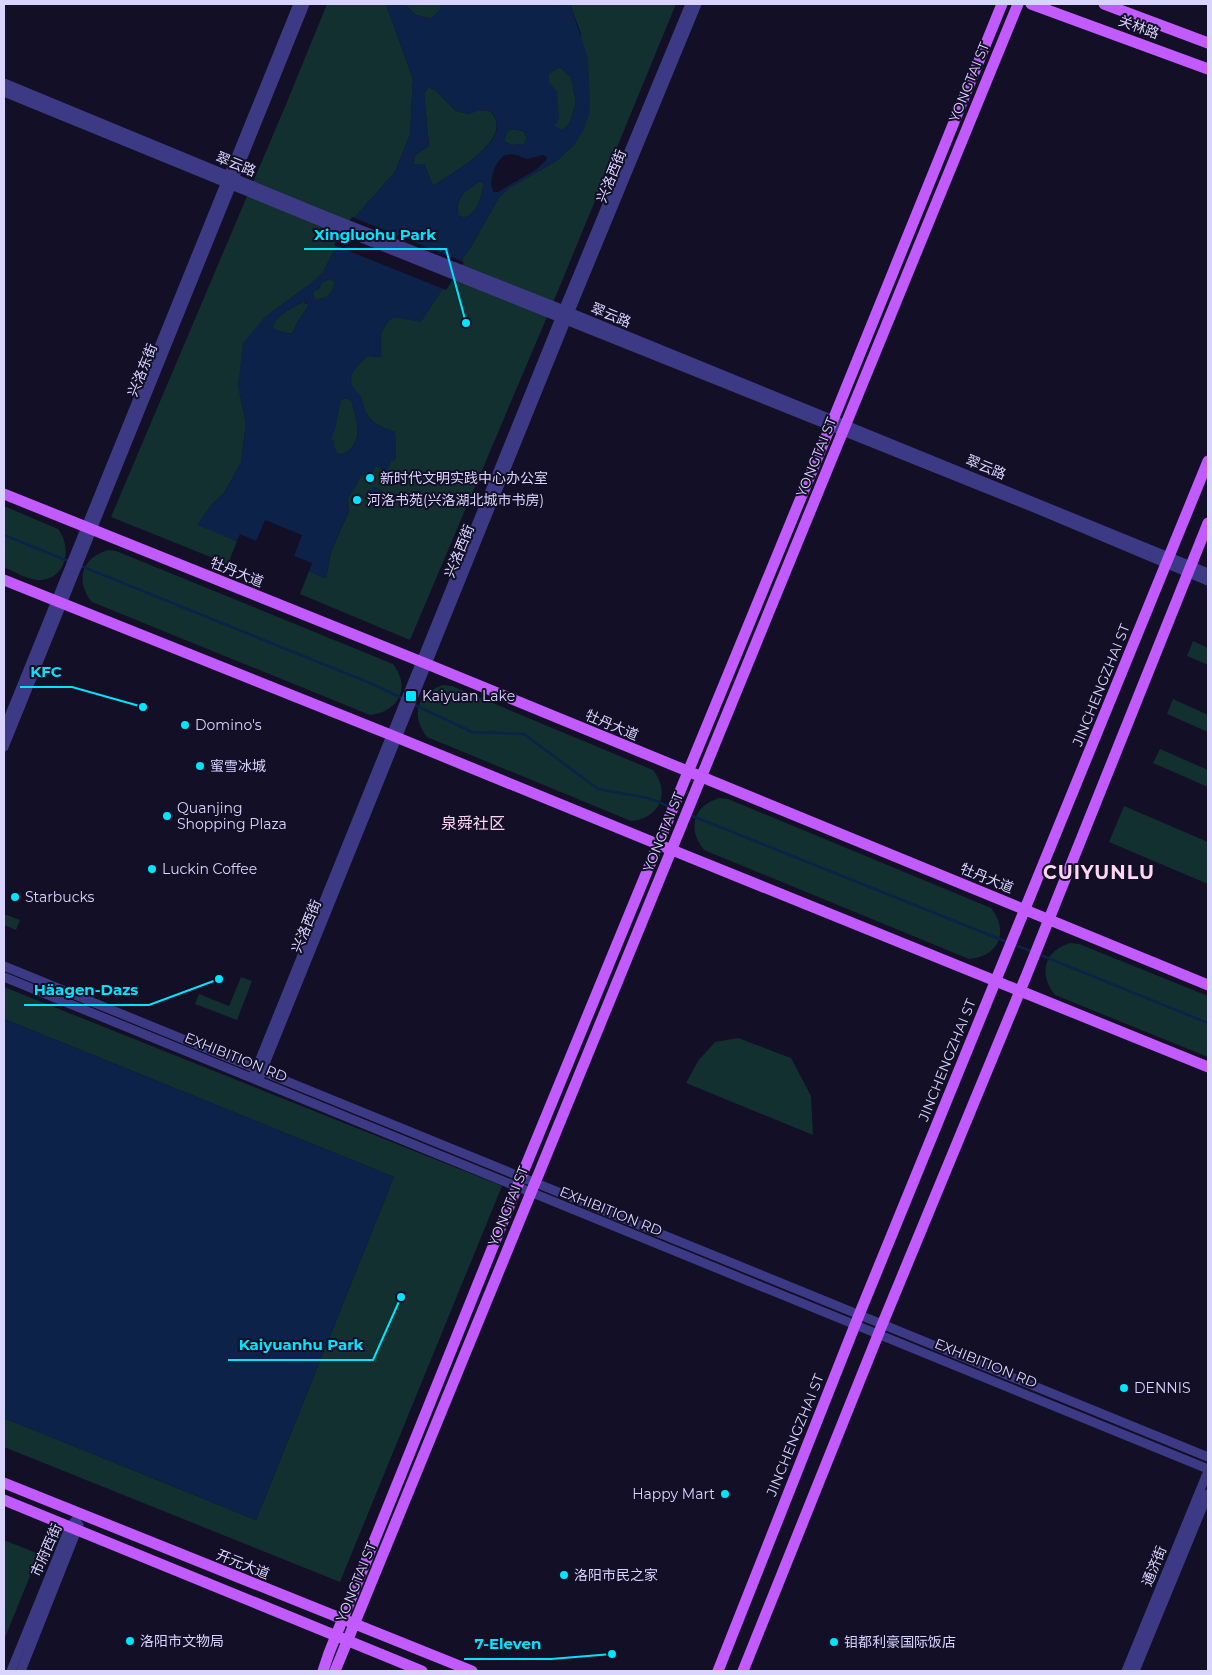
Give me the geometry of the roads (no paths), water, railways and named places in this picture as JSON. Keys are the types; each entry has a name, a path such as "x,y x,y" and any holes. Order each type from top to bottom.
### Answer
{"main road":[{"name":"YONGTAI ST","path":"323,1671 519,1183 832,423 1002,4"},
{"name":"YONGTAI ST","path":"335,1671 1018,4"},
{"name":"关林路","path":"1031,4 1208,69"},
{"name":"关林路","path":"1104,4 1208,43"},
{"name":"JINCHENGZHAI ST","path":"718,1671 857,1320 1208,461"},
{"name":"牡丹大道","path":"4,494 425,664 1208,985"},
{"path":"743,1671 880,1329 1044,933 1208,523"},
{"path":"4,580 394,736 658,845 1208,1067"},
{"name":"开元大道","path":"4,1483 472,1671"},
{"path":"4,1500 422,1671"}],"street":[{"name":"兴洛东街","path":"4,729 89,529 230,180 298,4"},
{"name":"兴洛东街","path":"230,180 305,4"},
{"name":"兴洛西街","path":"255,1080 425,664 690,4"},
{"name":"兴洛西街","path":"565,316 697,4"},
{"name":"翠云路","path":"4,83 325,220 1168,560 1189,569 1208,581"},
{"name":"翠云路","path":"4,92 230,180"},
{"name":"翠云路","path":"1189,569 1208,573"},
{"name":"兴洛东街","path":"4,747 59,602"},
{"name":"EXHIBITION RD","path":"4,966 259,1070 519,1183"},
{"name":"EXHIBITION RD","path":"4,977 255,1080 532,1188 857,1320 1208,1457"},
{"name":"EXHIBITION RD","path":"880,1329 1208,1470"},
{"name":"通济街","path":"1126,1671 1208,1470"},
{"name":"通济街","path":"1135,1671 1208,1494"},
{"name":"市府西街","path":"11,1671 81,1514"},
{"name":"市府西街","path":"21,1671 74,1528"}],"water":[{"path":"386,4 404,4 416,15 430,19 440,10 441,4 570,4 588,58 590,112 583,131 574,145 556,161 509,188 498,199 472,245 421,322 393,317 382,331 382,357 368,356 353,372 351,378 352,385 359,394 369,417 379,425 395,432 396,458 394,461 391,461 387,470 389,472 387,476 383,474 385,470 376,466 373,472 361,477 349,496 347,504 349,511 331,551 326,579 309,571 312,563 294,556 302,535 265,520 256,541 240,534 237,541 197,525 213,503 224,493 241,463 246,424 238,385 243,343 264,318 313,282 323,272 355,217 395,172 410,135 413,79","holes":["560,67 571,77 576,102 570,123 562,130 555,127 559,118 557,91 549,83 549,73","428,87 435,90 456,111 468,114 479,110 490,111 497,121 496,132 479,154 433,186 424,164 413,164 415,155 429,146 424,94","512,129 523,131 527,138 524,144 511,145 504,141 507,132","513,154 527,159 543,155 547,159 537,169 498,192 494,192 491,183 493,172 498,162 505,155","480,181 484,184 476,209 464,218 458,215 458,203 470,188","329,279 334,281 332,292 327,297 315,299 313,293 319,289 321,283","303,302 307,303 308,307 292,334 278,331 274,328 277,319","347,398 352,402 357,423 355,442 344,454 337,453 334,441 331,439 336,426 341,400"]},
{"path":"373,487 381,490 376,501 373,500 372,502 365,498 369,489 371,490"},
{"path":"4,1019 394,1177 256,1520 4,1418"}],"waterway":[{"path":"4,535 68,561"},
{"path":"81,566 370,683 404,699"},
{"path":"413,704 472,732 524,734 598,789 648,798 671,807"},
{"path":"690,815 1007,942"},
{"path":"1015,945 1033,952"},
{"path":"1038,954 1208,1023"}],"place":[{"name":"Xingluohu Park","path":"466,323"},
{"name":"新时代文明实践中心办公室","path":"370,478"},
{"name":"河洛书苑(兴洛湖北城市书房)","path":"357,500"},
{"name":"Kaiyuan Lake","path":"411,696"},
{"name":"KFC","path":"143,707"},
{"name":"Domino's","path":"185,725"},
{"name":"蜜雪冰城","path":"200,766"},
{"name":"Quanjing Shopping Plaza","path":"167,816"},
{"name":"Luckin Coffee","path":"152,869"},
{"name":"Starbucks","path":"15,897"},
{"name":"Häagen-Dazs","path":"219,979"},
{"name":"Kaiyuanhu Park","path":"401,1297"},
{"name":"DENNIS","path":"1124,1388"},
{"name":"Happy Mart","path":"725,1494"},
{"name":"洛阳市民之家","path":"564,1575"},
{"name":"洛阳市文物局","path":"130,1641"},
{"name":"钼都利豪国际饭店","path":"834,1642"},
{"name":"7-Eleven","path":"612,1654"}],"district":[{"name":"泉舜社区","path":"473,823"},
{"name":"CUIYUNLU","path":"1099,872"}]}
